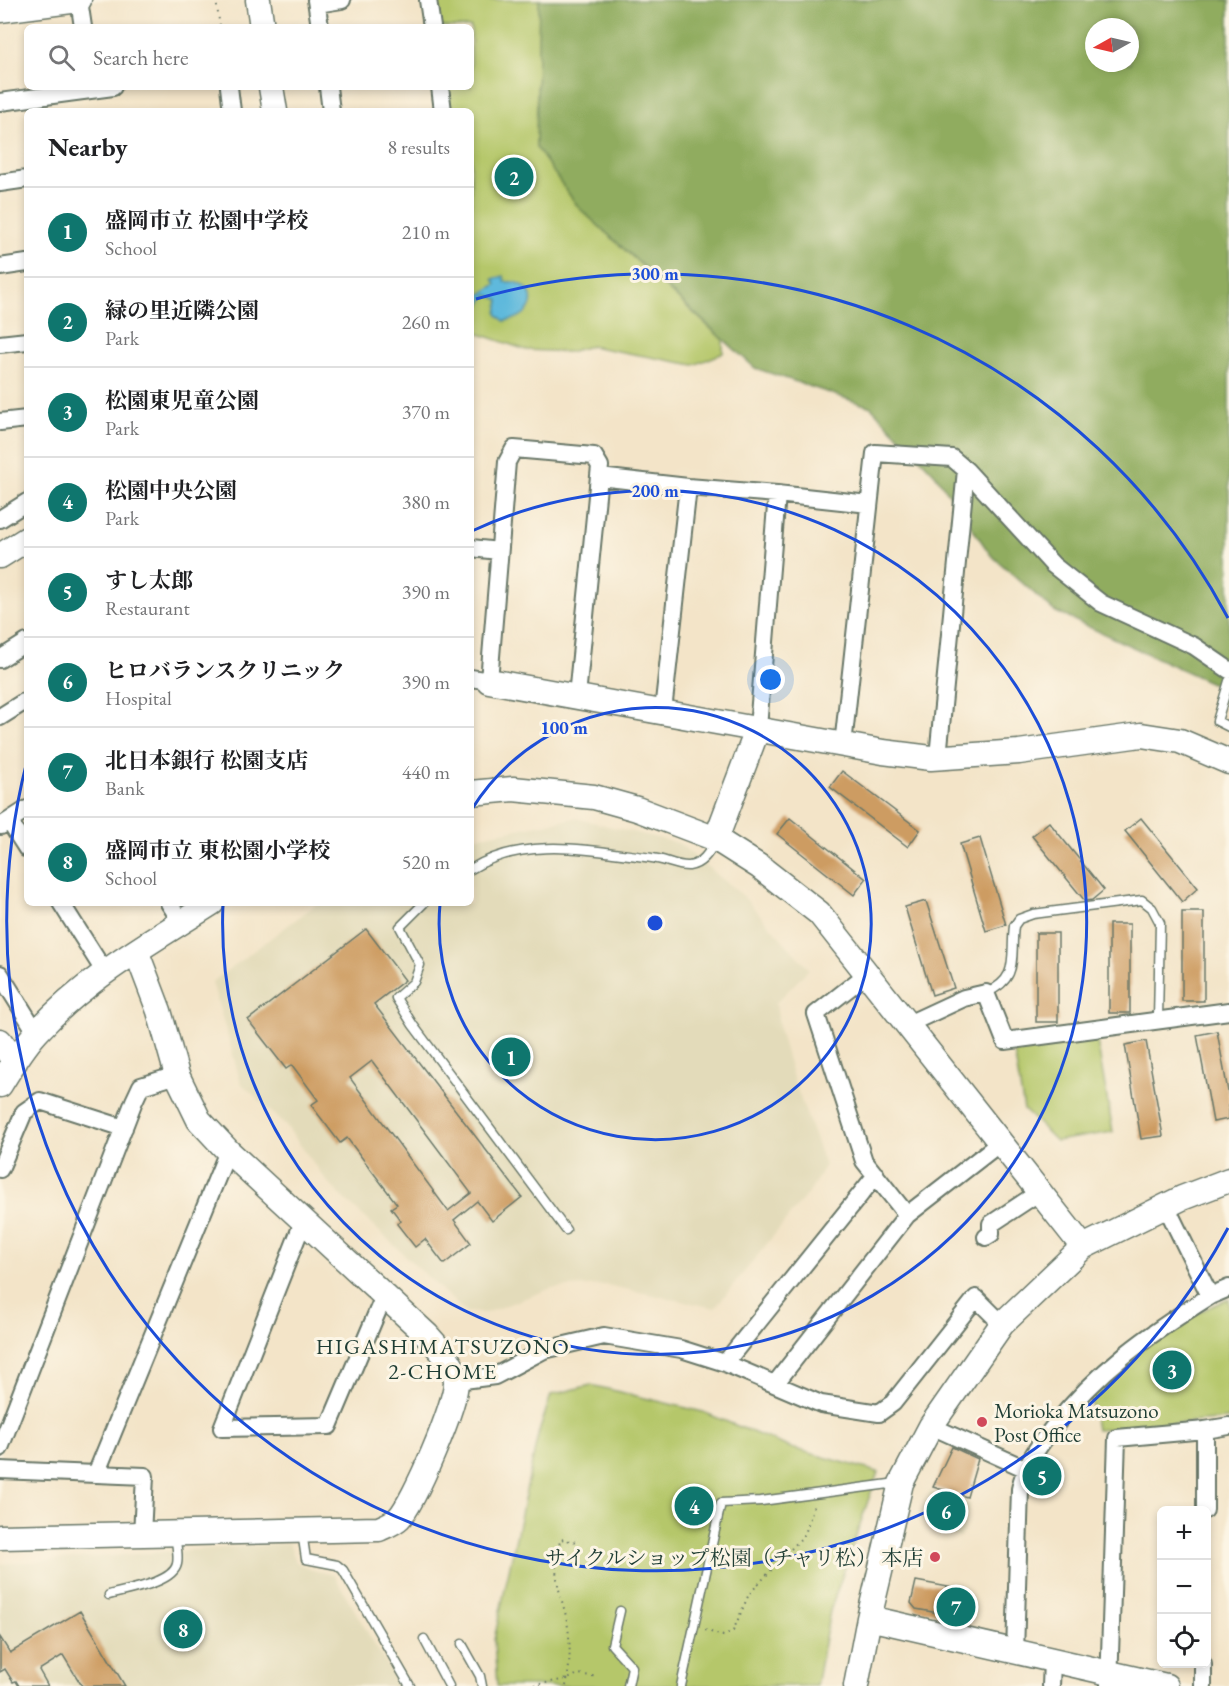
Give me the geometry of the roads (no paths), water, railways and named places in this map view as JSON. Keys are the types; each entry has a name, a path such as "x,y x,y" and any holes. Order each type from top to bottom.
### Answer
{"street":[{"path":"0,10 79,0 83,24"},
{"path":"258,0 262,24"},
{"path":"320,24 317,2 342,0"},
{"path":"428,0 432,24"},
{"path":"0,102 77,90"},
{"path":"229,90 232,108"},
{"path":"272,90 274,108"},
{"path":"328,90 331,108"},
{"path":"440,90 442,108"},
{"path":"0,183 24,179"},
{"path":"0,267 24,263"},
{"path":"0,344 24,341"},
{"path":"0,422 24,419"},
{"path":"577,696 600,466 594,456 514,449 507,462 499,551 480,680 843,745 938,757 1019,752 1141,735 1180,741 1229,762"},
{"path":"843,745 875,453 952,458 966,470 1053,565 1101,603 1194,646 1229,670"},
{"path":"938,757 966,470"},
{"path":"599,477 869,504"},
{"path":"663,711 688,487"},
{"path":"716,839 758,728 777,494"},
{"path":"0,519 24,504"},
{"path":"0,556 24,541"},
{"path":"474,548 499,551"},
{"path":"0,659 24,644"},
{"path":"0,717 24,702"},
{"path":"474,794 513,789 594,797 637,808 716,839 760,867 819,913 1001,1142 1038,1193 1083,1247"},
{"path":"24,811 5,824 24,846"},
{"path":"63,906 104,971"},
{"path":"0,1085 36,1032 104,971 137,953 176,913 201,906"},
{"path":"0,1537 364,1532 379,1529 398,1520 415,1497 452,1400 456,1381 446,1357 228,1151 199,1120 177,1076 159,1011 137,953"},
{"path":"867,974 816,1014 864,1161 907,1215"},
{"path":"1,979 36,1032"},
{"path":"908,1024 964,998 986,993 1005,1041 1229,1011"},
{"path":"0,1041 15,1062"},
{"path":"0,1448 141,1086 177,1076"},
{"path":"0,1169 24,1112 40,1101 124,1128"},
{"path":"775,1384 907,1215 1001,1142"},
{"path":"96,1474 228,1151"},
{"path":"725,1363 876,1175"},
{"path":"856,1686 869,1618 901,1483 931,1426 1002,1324 1083,1247 1166,1206 1229,1180"},
{"path":"986,1237 991,1234 991,1224 1038,1193"},
{"path":"1166,1206 1210,1296"},
{"path":"303,1222 222,1428 329,1426 384,1296"},
{"path":"1015,1653 1020,1489 1024,1468 1071,1404 1103,1372 1142,1339 1210,1296 1229,1288"},
{"path":"456,1381 495,1376 544,1350 604,1336 681,1349 725,1363 821,1404 879,1413 893,1403 976,1298 1002,1324"},
{"path":"931,1426 1024,1468"},
{"path":"1109,1680 1117,1438 1229,1426"},
{"path":"1205,1430 1205,1506"},
{"path":"0,1470 145,1476 142,1535"},
{"path":"869,1618 1052,1661 1109,1680 1166,1686"},
{"path":"1052,1661 1052,1686"},
{"path":"1203,1668 1203,1686"}],"lane":[{"path":"1229,681 1217,720 1229,728"},
{"path":"474,868 505,853 553,847 657,858 687,866 700,862 708,855 716,839"},
{"path":"986,993 1003,984 1010,976 1014,926 1019,920 1033,914 1142,900 1152,908 1160,923 1158,1019"},
{"path":"421,906 400,927 420,965 414,982 396,998 413,1025 566,1230"},
{"path":"681,1686 721,1503 901,1483"},
{"path":"302,1532 306,1559 337,1565 343,1570 410,1686"},
{"path":"109,1595 162,1580 175,1571 178,1562 175,1535"},
{"path":"620,1611 612,1645 632,1667 628,1686"},
{"path":"424,1640 449,1686"},
{"path":"462,1644 480,1676 482,1686"}],"water":[{"path":"504,276 505,282 524,286 532,299 525,313 517,318 504,321 497,314 499,300 489,295 484,298 474,314 474,299 496,284 493,279"}],"place":[{"name":"緑の里近隣公園","path":"514,177"},
{"name":"盛岡市立 松園中学校","path":"511,1057"},
{"name":"松園東児童公園","path":"1172,1370"},
{"name":"Morioka Matsuzono Post Office","path":"982,1422"},
{"name":"すし太郎","path":"1042,1476"},
{"name":"松園中央公園","path":"694,1506"},
{"name":"ヒロバランスクリニック","path":"946,1511"},
{"name":"サイクルショップ松園（チャリ松） 本店","path":"935,1557"},
{"name":"北日本銀行 松園支店","path":"956,1607"},
{"name":"盛岡市立 東松園小学校","path":"183,1629"}],"district":[{"name":"HIGASHIMATSUZONO 2-CHOME","path":"443,1358"}]}
